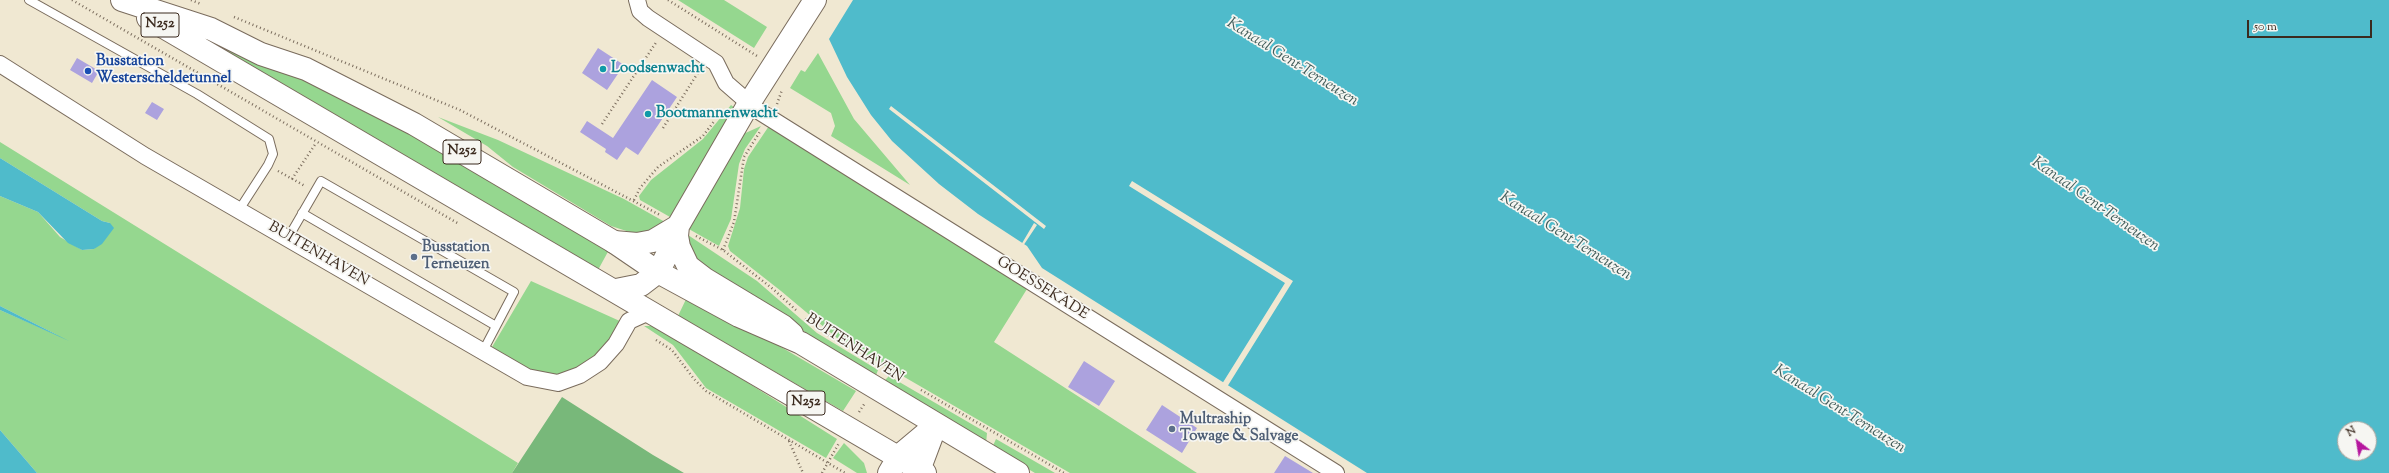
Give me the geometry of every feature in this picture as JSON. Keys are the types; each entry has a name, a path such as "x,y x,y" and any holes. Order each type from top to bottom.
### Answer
{"main road":[{"name":"BUITENHAVEN","path":"120,0 211,29 261,54 306,69 414,124 614,242 658,272 739,316 801,343 936,425"},
{"name":"BUITENHAVEN","path":"120,0 202,51 651,311 894,465"},
{"name":"BUITENHAVEN","path":"616,290 641,285 658,272 677,231 748,105 814,0"},
{"name":"BUITENHAVEN","path":"614,242 637,244 653,241 677,231"},
{"name":"BUITENHAVEN","path":"677,231 681,252 688,266 705,279 783,326 801,343"},
{"path":"894,465 936,425"},
{"path":"921,472 936,425"},
{"name":"N252","path":"936,425 1018,473"},
{"name":"N252","path":"894,465 921,472"}],"street":[{"path":"637,0 640,11 716,63 726,83 748,105"},
{"name":"BUITENHAVEN","path":"0,64 145,156 527,376 558,383 580,375 600,362 616,344 629,321 651,311"},
{"name":"GOESSEKADE","path":"748,105 1336,473"}],"lane":[{"path":"28,0 190,90 269,139 273,154 268,165 239,210"},
{"path":"288,238 321,181 514,292 483,351"},
{"path":"302,213 496,326"}],"path":[{"path":"72,0 316,143 466,228"},
{"path":"191,0 204,5"},
{"path":"668,0 757,56"},
{"name":"BUITENHAVEN","path":"230,16 460,110 634,200 677,231 723,250 773,289 806,320 834,339"},
{"path":"602,124 665,29"},
{"path":"663,128 708,57"},
{"path":"723,250 734,222 744,157 769,118"},
{"path":"634,200 640,188 658,167 700,138"},
{"path":"292,179 316,143"},
{"path":"653,338 672,350 694,380 706,391 845,473"},
{"name":"BUITENHAVEN","path":"920,390 1064,473"},
{"path":"789,441 803,473"}],"green space":[{"path":"678,0 724,0 767,27 754,48"},
{"path":"206,40 340,95 438,147 610,248 598,270"},
{"path":"818,53 854,119 910,185 831,136 835,126 831,113 790,88 801,70 805,72"},
{"path":"731,105 735,108 670,217 640,200 639,196 651,180 703,139"},
{"path":"438,117 498,140 624,199 665,222 642,236 611,226 513,167 487,146"},
{"path":"761,126 745,149 739,164 731,219 719,246 687,228 741,135"},
{"path":"769,126 1027,289 994,342 1197,473 1070,473 837,338 730,251 728,246 740,208 744,169 748,157"},
{"path":"0,142 518,463 512,473 37,473 0,430 0,310 59,336 0,306 0,196 38,212 60,237 82,250 94,249 110,223 102,221 0,158"},
{"path":"688,235 757,281 817,333 878,370 875,378 761,303 694,263 687,246"},
{"path":"531,281 622,322 602,351 576,373 543,379 492,347"},
{"path":"689,293 856,391 843,411 678,316"},
{"path":"644,326 654,326 680,340 837,439 826,458 706,388 673,345"},
{"path":"889,376 987,433 986,444 882,383"},
{"path":"562,397 653,455 684,473 512,473"},
{"path":"996,439 1055,473 1035,473 992,448"},
{"path":"844,443 864,463 867,473 857,473 833,458"}],"water":[{"name":"Kanaal Gent-Terneuzen","path":"853,0 2389,0 2389,473 1367,473 1042,268 1027,246 978,214 939,184 892,141 871,115 847,77 829,39"},
{"path":"0,158 102,221 110,223 114,228 102,244 94,249 82,250 68,243 38,212 0,196"},
{"path":"0,306 69,341 0,310"},
{"path":"0,430 37,473 0,473"}],"pier":[{"path":"891,106 1046,226 1044,229 889,109"},
{"path":"1132,181 1293,281 1227,387 1222,384 1285,283 1129,186"},
{"path":"1034,223 1037,225 1023,246 1021,245"}],"building":[{"name":"Loodsenwacht","path":"598,48 624,65 607,90 582,73"},
{"path":"77,58 99,71 92,83 70,70"},
{"name":"Bootmannenwacht","path":"652,80 677,97 638,155 626,147 617,160 605,152 606,149 580,132 587,121 613,138"},
{"path":"152,102 164,109 157,120 145,113"},
{"path":"1084,361 1115,381 1099,406 1068,387"},
{"path":"1162,405 1197,428 1182,453 1146,430"},
{"path":"1285,456 1313,473 1274,473"}],"place":[{"name":"Loodsenwacht","path":"603,69"},
{"name":"Busstation Westerscheldetunnel","path":"88,71"},
{"name":"Bootmannenwacht","path":"648,114"},
{"name":"Busstation Terneuzen","path":"414,257"},
{"name":"Multraship Towage & Salvage","path":"1172,429"}]}
